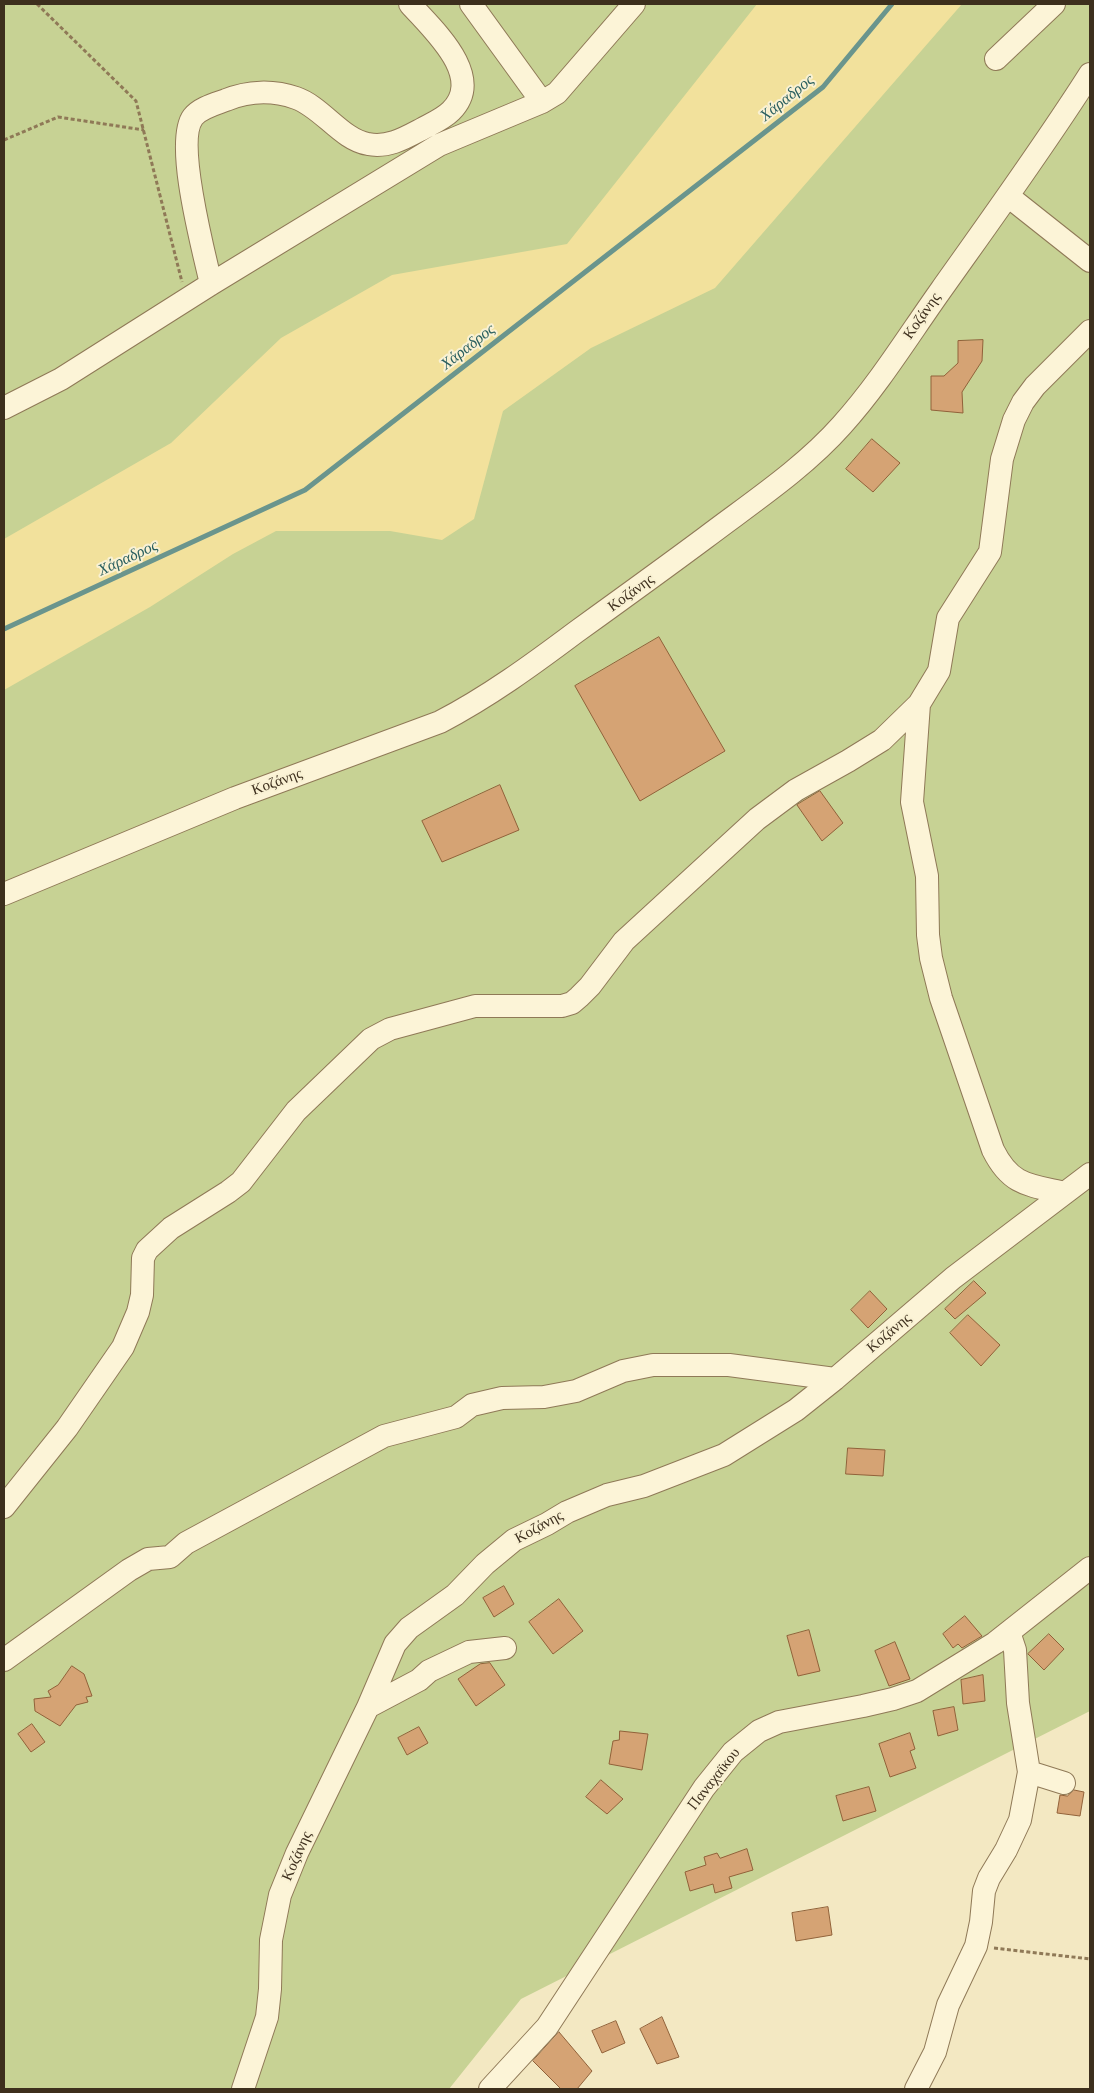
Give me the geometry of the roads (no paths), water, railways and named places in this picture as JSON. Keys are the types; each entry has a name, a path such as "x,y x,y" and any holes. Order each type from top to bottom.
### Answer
{"street":[{"path":"211,284 191,192 186,140 190,123 194,116 200,111 235,96 259,92 276,93 298,99 314,107 362,143 380,146 406,137 449,113 459,98 462,88 458,64 450,50 410,4"},
{"path":"471,4 542,102"},
{"path":"4,408 61,379 186,299 439,145 542,102 557,93 634,4"},
{"path":"996,59 1054,4"},
{"name":"Κοζάνης","path":"4,894 235,798 440,722 466,709 519,674 671,563 778,482 823,445 842,425 878,379 1008,196 1061,120 1090,74"},
{"path":"1008,196 1090,261"},
{"path":"4,1507 67,1428 123,1348 138,1312 142,1295 143,1258 148,1250 171,1228 241,1182 296,1111 371,1039 390,1029 475,1006 562,1006 572,1003 590,986 624,941 757,819 796,790 848,762 882,740 919,704 940,671 950,613 990,552 993,541 1002,459 1014,420 1023,402 1035,386 1090,331"},
{"path":"919,704 912,784 913,808 927,876 928,935 931,958 941,998 993,1150 1002,1167 1015,1179 1026,1184 1064,1193"},
{"name":"Κοζάνης","path":"242,2089 267,2017 271,1940 280,1895 297,1853 368,1707 395,1644 409,1628 455,1595 485,1564 514,1540 567,1512 607,1494 644,1486 724,1455 796,1410 835,1380 953,1278 1090,1174"},
{"path":"4,1660 129,1570 148,1559 170,1557 186,1543 384,1436 456,1417 472,1404 502,1398 544,1397 576,1391 623,1371 654,1365 730,1365 835,1380"},
{"name":"Παναχαϊκου","path":"490,2089 547,2027 704,1788 722,1764 740,1746 759,1731 779,1722 863,1706 917,1691 1010,1632 1090,1568"},
{"path":"916,2089 935,2052 948,2005 976,1946 984,1891 1020,1820 1030,1772 1018,1703 1015,1650 1010,1632"},
{"path":"368,1707 419,1680 430,1671 469,1652 505,1648"},
{"path":"1030,1772 1064,1784"}],"waterway":[{"name":"Χάραδρος","path":"4,629 305,490 823,87 892,4"}]}
